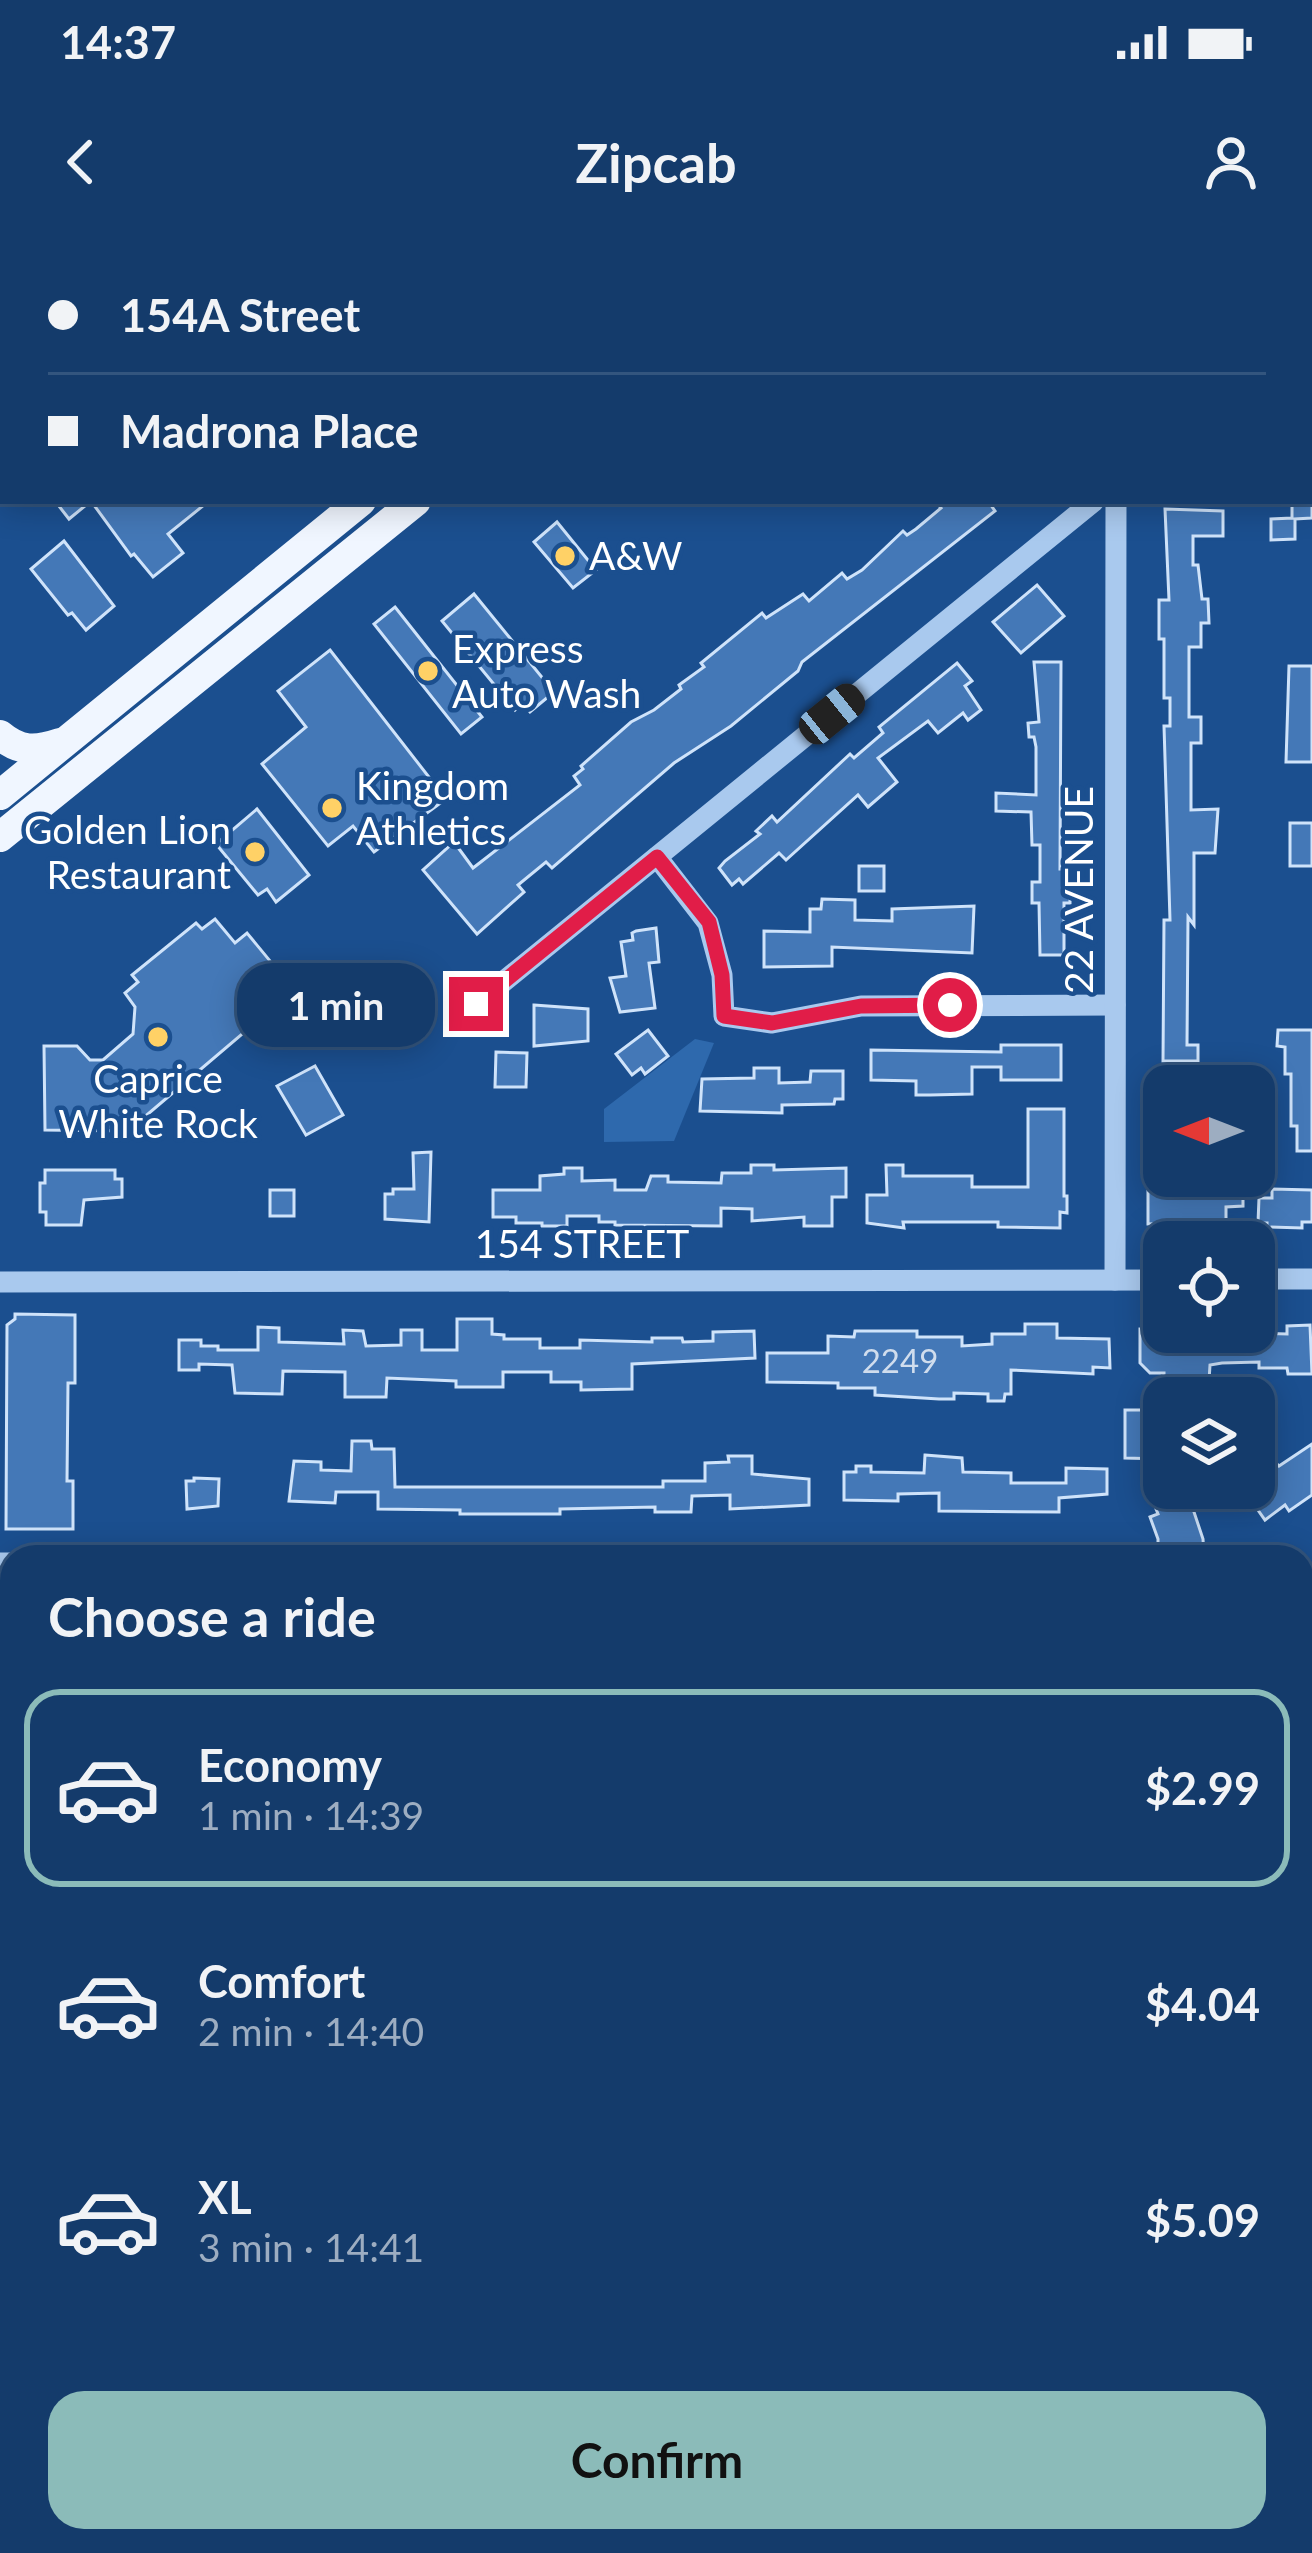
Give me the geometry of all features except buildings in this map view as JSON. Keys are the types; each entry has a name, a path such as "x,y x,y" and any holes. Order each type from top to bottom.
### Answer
{"main road":[{"path":"0,796 357,504"},
{"path":"296,599 290,584 294,576 370,504"},
{"path":"0,837 412,504"},
{"path":"0,735 14,746 38,750 66,741"}],"street":[{"path":"476,1004 1090,504"},
{"name":"22 AVENUE","path":"1115,1280 1116,504"},
{"path":"657,857 709,922 722,975 724,1016 772,1023 861,1006 1114,1005"},
{"path":"1275,1280 1312,1279"},
{"name":"154 STREET","path":"0,1282 1143,1280"}],"shaded area":[{"path":"695,1039 714,1043 674,1141 604,1142 604,1109"}],"place":[{"name":"A&W","path":"565,556"},
{"name":"Express Auto Wash","path":"428,671"},
{"name":"Kingdom Athletics","path":"332,808"},
{"name":"Golden Lion Restaurant","path":"255,852"},
{"name":"Caprice White Rock","path":"158,1037"}],"route":[{"path":"476,1004 657,857 709,922 722,975 724,1016 772,1023 861,1006 950,1005"}]}
